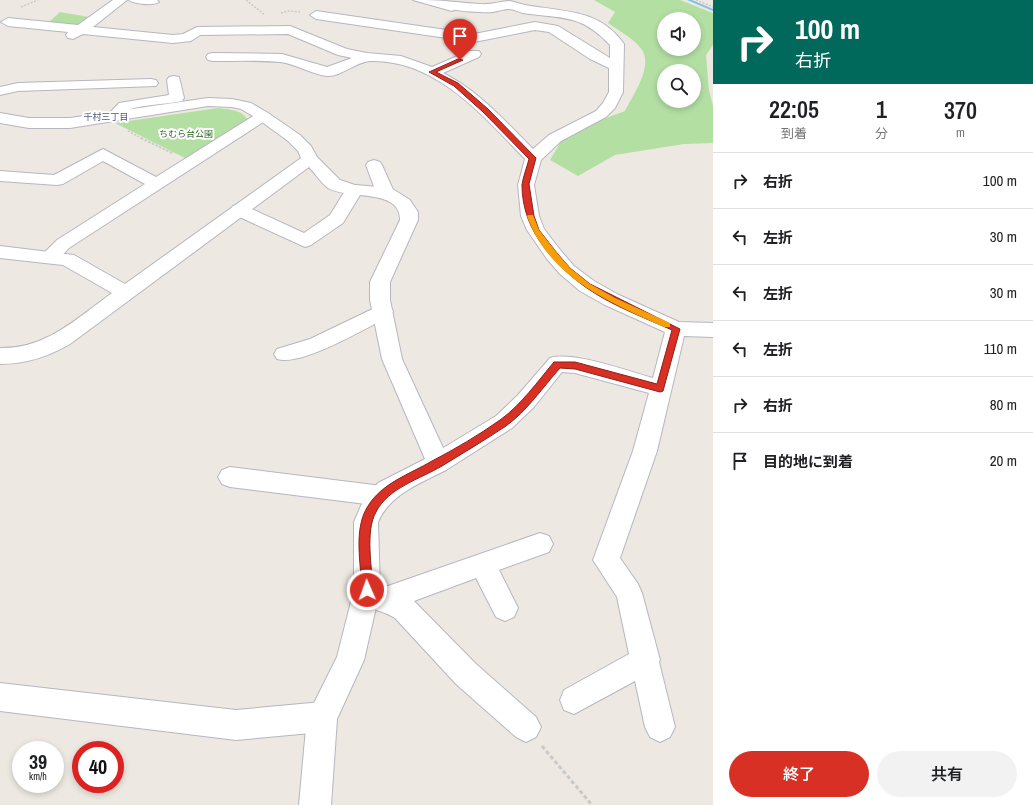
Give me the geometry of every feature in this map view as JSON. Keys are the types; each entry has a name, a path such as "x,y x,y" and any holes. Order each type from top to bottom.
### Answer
{"street":[{"path":"101,0 119,1"},
{"path":"431,0 462,6 493,8 508,3 521,9 570,13 597,25 617,44 616,92 610,105 601,114 555,138 533,158 526,184 530,216 536,230 554,255 567,270 587,286 612,300 676,329 713,330"},
{"path":"74,34 119,1"},
{"path":"316,15 474,38 535,26 548,27 595,56 616,66"},
{"path":"273,17 290,30 330,48 367,57 401,60 432,72 456,85 486,110 533,158"},
{"path":"8,22 74,34 186,38 223,51 282,58 328,72 367,57"},
{"path":"186,38 197,31 290,30"},
{"path":"432,72 474,54"},
{"path":"109,117 124,106 177,98 174,80"},
{"path":"0,91 18,87 151,83"},
{"path":"0,118 29,123 55,124 218,102 246,106 264,116 301,144 310,159 334,184 354,190 385,192 404,204 409,212 409,220 380,282 382,311 392,359 438,463"},
{"path":"50,256 63,244 264,116"},
{"path":"0,176 57,180 103,154 157,184"},
{"path":"0,356 28,354 50,347 310,159"},
{"path":"374,165 385,192"},
{"path":"239,210 305,241 337,219 354,190"},
{"path":"0,252 50,256 67,259 126,293"},
{"path":"284,354 317,344 382,311"},
{"path":"660,727 630,593 606,560 645,451 676,329"},
{"path":"526,727 466,674 404,609 376,598 367,590 365,540 366,522 372,508 387,490 438,463 504,422 526,401 557,364 575,366 660,388"},
{"path":"230,477 382,496"},
{"path":"315,805 322,717 350,660 376,598 482,565 540,544"},
{"path":"482,565 505,608"},
{"path":"574,700 646,660"},
{"path":"2,701 236,726 322,717"}],"lane":[{"path":"133,0 155,2"},
{"path":"417,0 451,9 481,11 493,8"}],"path":[{"path":"246,0 269,18 273,17"},
{"path":"696,0 713,7"},
{"path":"109,117 190,162"},
{"path":"526,727 592,805"}],"green space":[{"path":"594,0 680,0 713,13 713,45 706,55 709,90 713,106 713,143 684,144 615,155 578,176 550,160 566,133 625,111 641,81 645,64 645,57 642,50 631,39 608,23 615,12"},
{"path":"60,12 89,17 78,26 47,24"},
{"name":"ちむら台公園","path":"218,108 239,112 246,117 248,121 187,159 115,123"}],"waterway":[{"path":"689,0 713,10"}],"slow traffic":[{"path":"530,216 536,230 554,255 567,270 587,286 612,300 667,325"}],"district":[{"name":"千村三丁目","path":"106,117"}],"route":[{"path":"367,590 365,540 366,522 372,508 387,490 438,463 504,422 526,401 557,364 575,366 660,388 676,329 612,300 587,286 567,270 554,255 536,230 530,216 526,184 533,158 517,144 486,110 456,85 432,72 460,60"}]}
